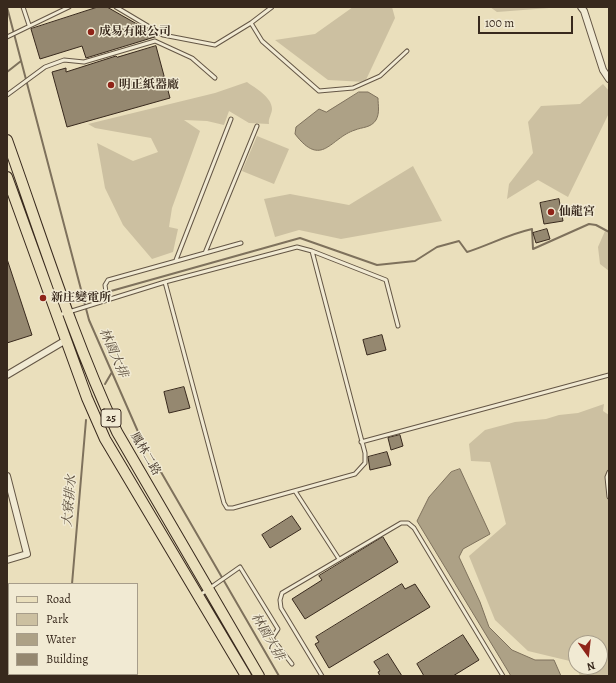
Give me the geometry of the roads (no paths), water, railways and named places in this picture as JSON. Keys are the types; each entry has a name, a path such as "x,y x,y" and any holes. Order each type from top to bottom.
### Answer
{"main road":[{"name":"鳳林二路","path":"7,140 98,392 117,432 212,587 259,676"},
{"name":"25","path":"7,177 87,398 105,439 246,676"}],"street":[{"path":"581,7 584,11 603,70 609,79"},
{"path":"7,375 66,340"},
{"path":"7,476 27,554 7,560"}],"lane":[{"path":"23,7 29,25"},
{"path":"7,35 69,7"},
{"path":"116,7 164,34 215,45 251,23 272,7"},
{"path":"251,23 262,41 319,91 353,88 367,82 380,76 407,52"},
{"path":"7,95 45,67 64,60 84,62 155,41 192,58 215,78"},
{"path":"176,261 232,119"},
{"path":"205,253 257,126"},
{"path":"107,299 105,285 108,280 241,243"},
{"path":"57,316 91,304 165,282 297,247 312,251 386,280 398,326"},
{"path":"165,282 224,503 227,508 233,508 355,474 365,463 365,453 312,251"},
{"path":"361,442 609,375"},
{"path":"609,472 607,477 609,497"},
{"path":"295,491 340,559"},
{"path":"322,676 282,608 280,600 282,593 401,523 408,523 414,528 503,676"},
{"path":"199,596 240,567 278,629 272,638 292,664"}],"water":[{"path":"359,92 368,92 378,98 378,115 372,125 346,134 326,148 319,150 312,149 304,144 295,134 296,127 319,109 326,112"},
{"path":"460,469 490,534 463,549 459,557 480,602 489,627 512,650 535,660 554,660 561,676 511,676 417,521 429,497 451,472"}],"waterway":[{"name":"林園大排","path":"7,7 89,320 139,434 279,676"},
{"path":"7,72 21,61"},
{"path":"111,291 300,238 377,265 415,261 437,247 459,241 467,252 532,229 533,249 589,224 596,225 609,232"},
{"path":"83,298 91,296"},
{"path":"105,384 112,372"},
{"name":"大寮排水","path":"72,583 86,420"}],"place":[{"name":"成易有限公司","path":"91,32"},
{"name":"明正紙器廠","path":"111,85"},
{"name":"仙龍宮","path":"551,212"},
{"name":"新庄變電所","path":"43,298"}]}
